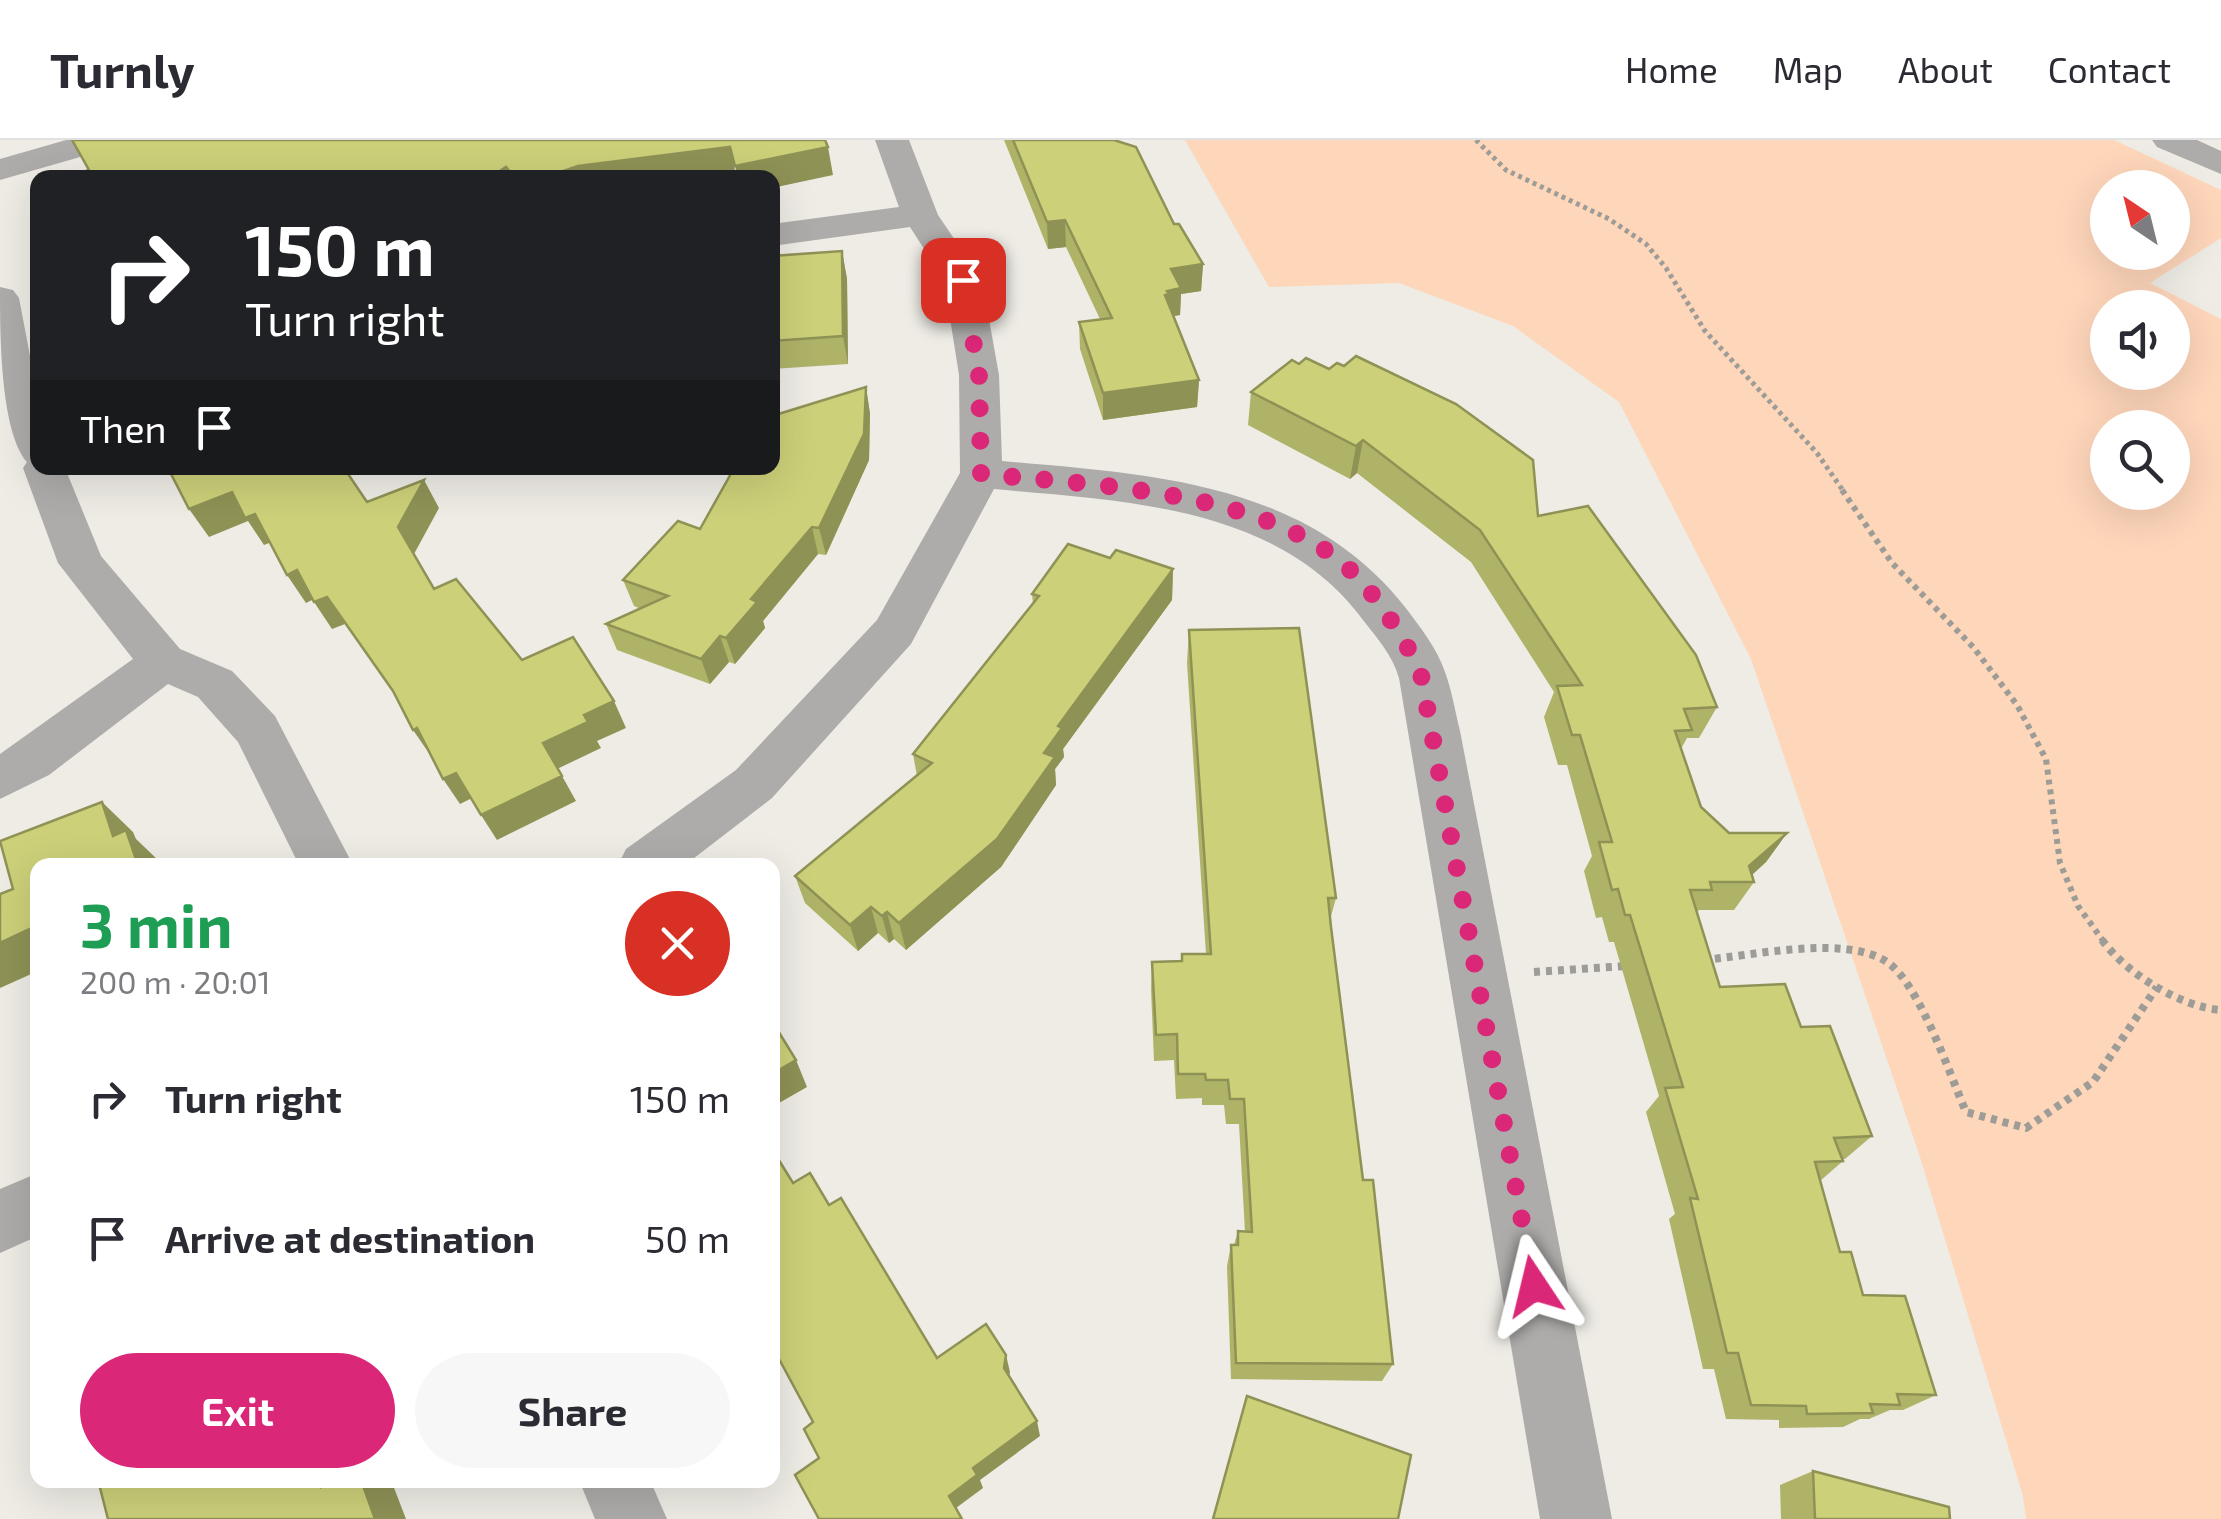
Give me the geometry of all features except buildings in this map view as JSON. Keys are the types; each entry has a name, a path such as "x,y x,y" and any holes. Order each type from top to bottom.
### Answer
{"street":[{"path":"0,170 102,140"},
{"path":"655,858 754,784 894,632 981,474 979,375 963,280 920,215 892,140"},
{"path":"2168,140 2221,164"},
{"path":"780,234 920,215"},
{"path":"0,298 12,388 30,432"},
{"path":"981,474 1154,492 1244,512 1325,550 1382,604 1420,669 1576,1519"},
{"path":"47,475 81,563 163,662 215,684 257,730 322,858"},
{"path":"0,779 163,662"},
{"path":"0,1222 30,1207"},
{"path":"617,1488 631,1519"}],"path":[{"path":"1476,140 1506,170 1610,219 1646,244 1666,268 1705,331 1816,453 1892,562 1974,648 2017,705 2046,759 2060,863 2078,906 2108,948 2156,987 2209,1009 2221,1010"},
{"path":"1693,961 1849,950 1888,962 1912,992 1966,1112 2026,1128 2093,1082 2156,987"},
{"path":"1478,976 1634,965"}],"shaded area":[{"path":"1185,140 2114,140 2178,170 2090,170 2090,270 2171,270 2150,283 2164,290 2090,290 2090,390 2190,390 2190,303 2221,319 2221,1519 2026,1519 2023,1496 1920,1157 1751,659 1619,402 1513,326 1399,283 1269,287"},
{"path":"2190,176 2221,190 2221,238 2190,258"}],"route":[{"path":"963,280 979,375 981,474 1154,492 1244,512 1325,550 1382,604 1420,669 1435,731 1534,1286"}]}
